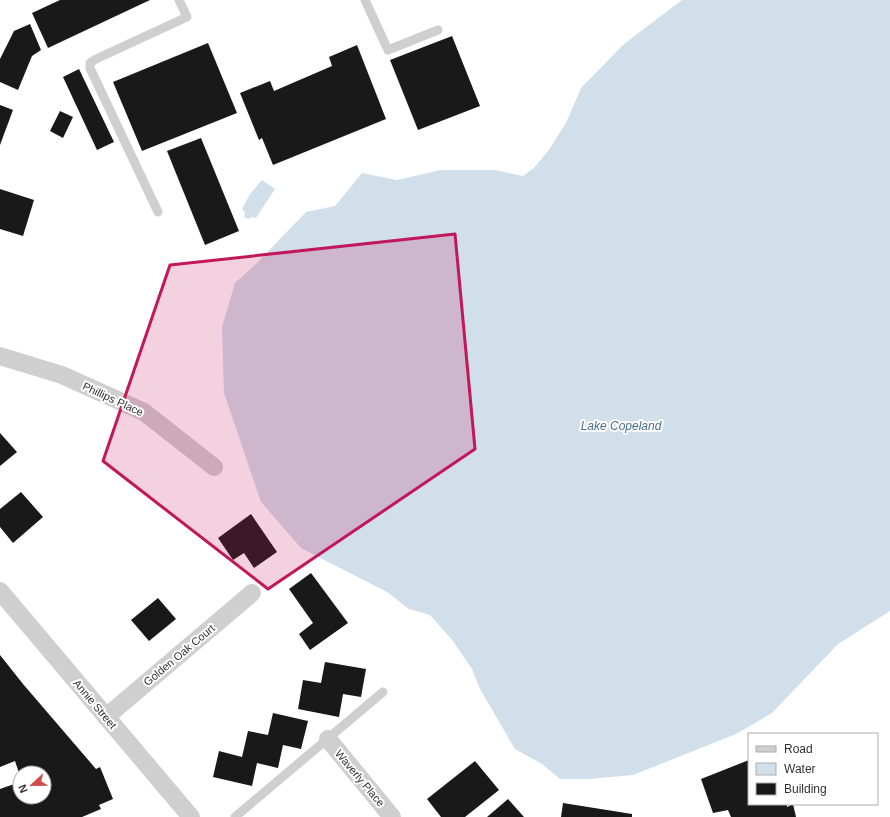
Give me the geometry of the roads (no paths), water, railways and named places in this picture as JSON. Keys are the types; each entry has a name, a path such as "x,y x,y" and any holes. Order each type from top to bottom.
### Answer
{"street":[{"name":"Phillips Place","path":"0,356 62,375 144,412 214,466"},
{"name":"Annie Street","path":"0,591 106,717 186,816"},
{"name":"Golden Oak Court","path":"106,717 252,593"},
{"name":"Waverly Place","path":"328,739 392,817"}],"lane":[{"path":"158,212 90,68 90,63 96,58 187,17 179,0"},
{"path":"365,0 388,50 438,30"},
{"path":"235,817 383,692"}],"water":[{"name":"Lake Copeland","path":"682,0 890,0 890,611 838,644 772,713 736,734 633,775 589,779 560,779 542,764 515,749 480,689 472,669 453,641 430,615 409,609 387,592 301,548 261,502 224,393 222,327 235,283 255,265 306,212 335,206 362,173 397,180 441,170 495,170 523,176 534,168 548,151 566,123 581,88 624,44"},
{"path":"262,180 275,189 256,218 252,217 248,219 244,217 245,212 242,209 250,194"}]}
